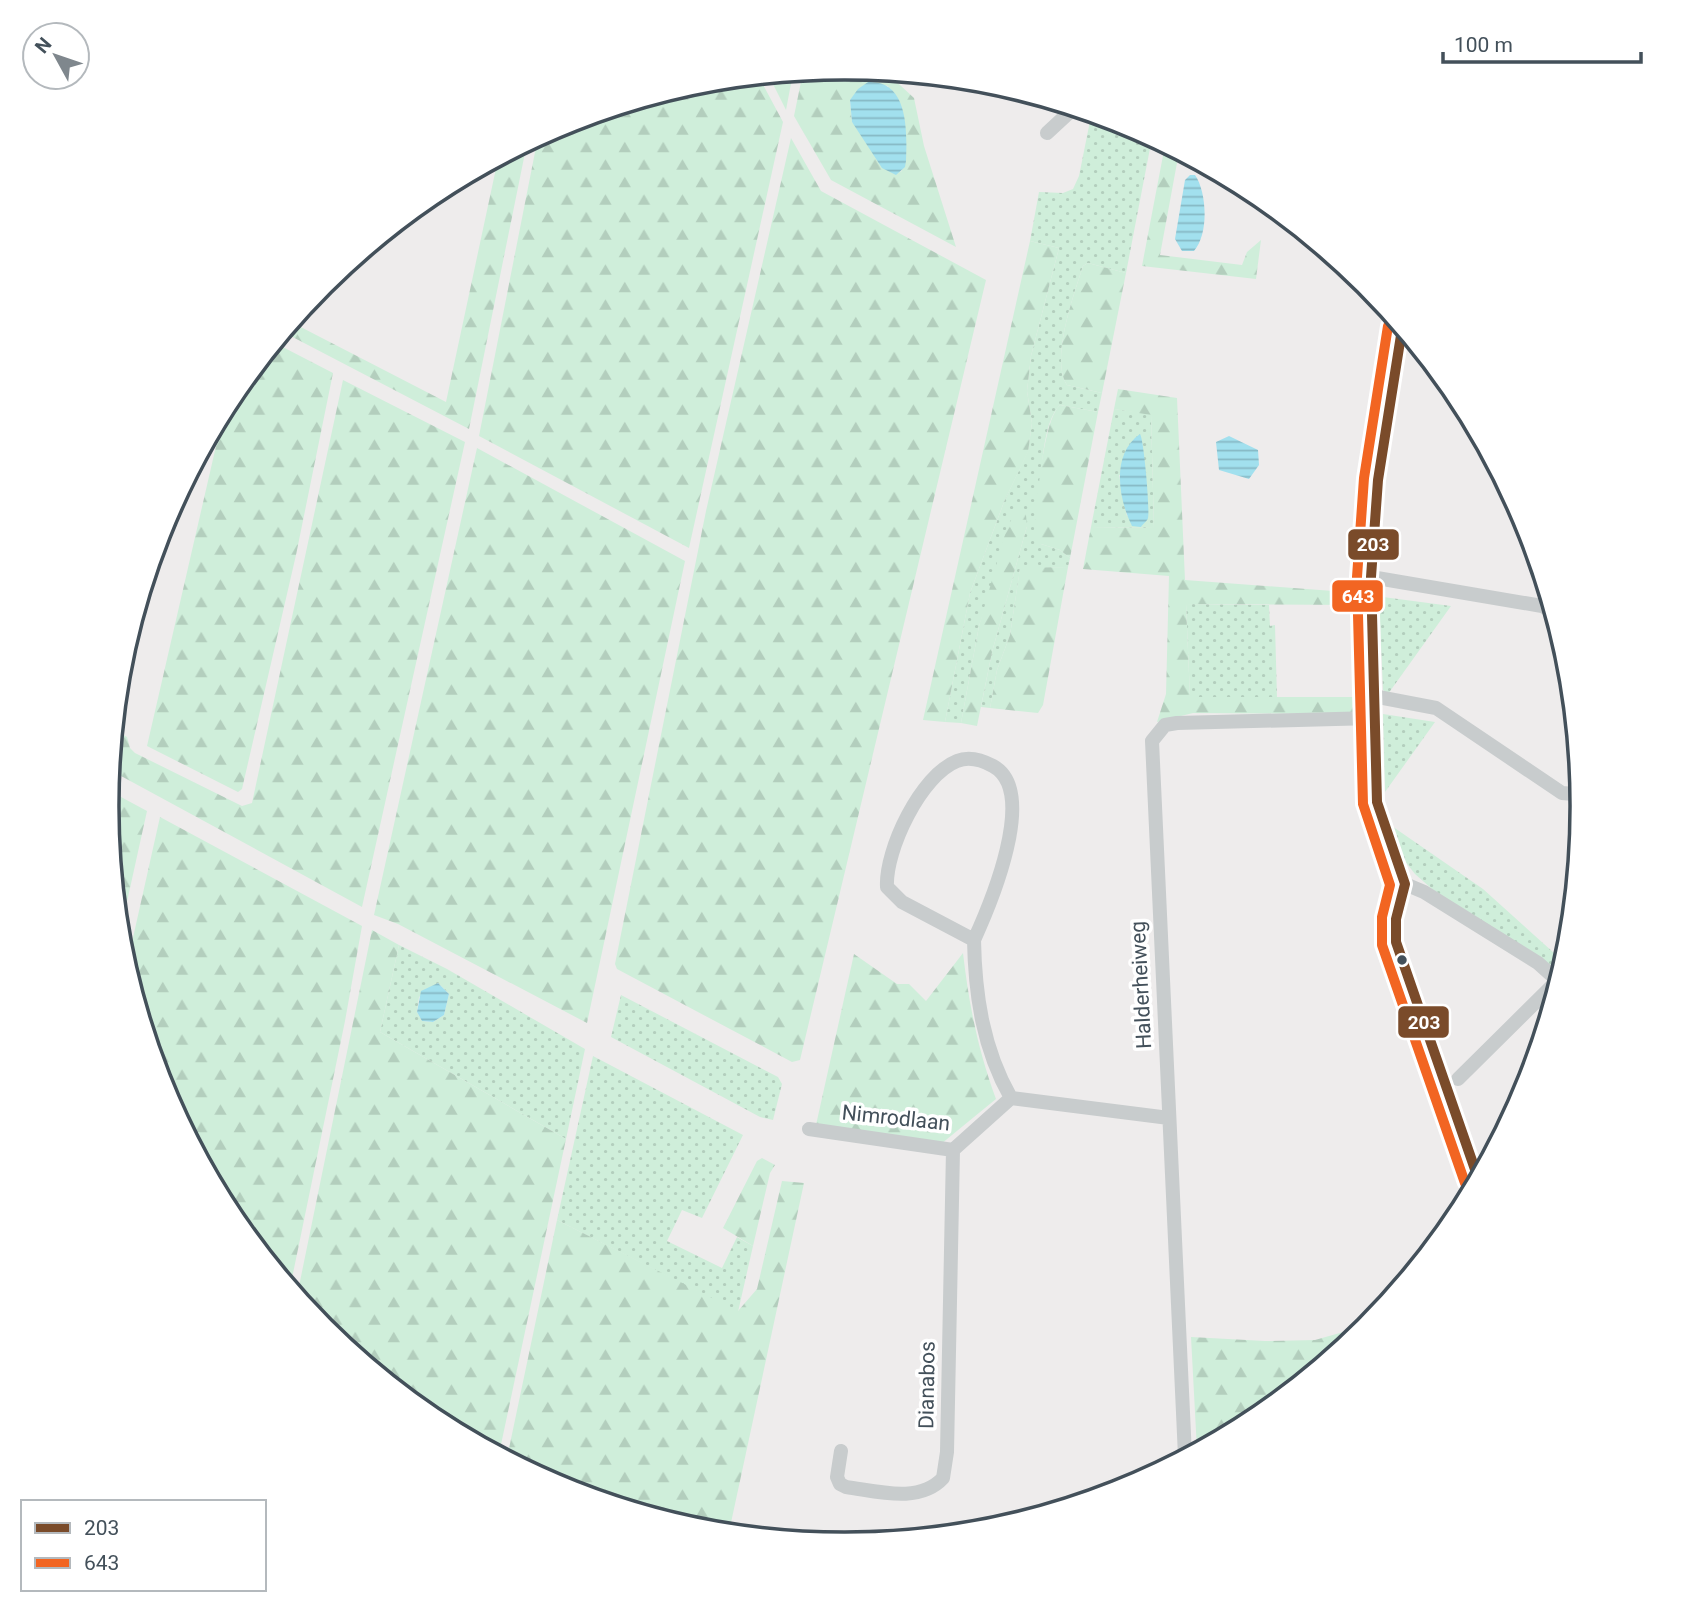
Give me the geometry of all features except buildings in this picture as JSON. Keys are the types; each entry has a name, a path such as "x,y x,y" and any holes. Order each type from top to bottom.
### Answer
{"street":[{"path":"1047,133 1065,115"},
{"path":"1401,342 1378,480 1371,577 1377,802 1405,884 1396,919 1396,942 1474,1166"},
{"path":"1371,577 1540,602"},
{"path":"1373,696 1436,708 1562,793 1569,794"},
{"name":"Halderheiweg","path":"1185,1446 1152,741 1165,725 1178,723 1373,718"},
{"path":"974,940 902,902 887,887 890,863 912,809 941,771 958,760 981,759 999,769 1008,782 1012,801 1011,828 1002,867 974,940 975,991 982,1024 1003,1083 1011,1098 1169,1118"},
{"path":"1405,884 1424,892 1550,973"},
{"path":"1458,1079 1545,993"},
{"name":"Nimrodlaan","path":"809,1129 953,1150 1011,1098"},
{"name":"Dianabos","path":"841,1451 837,1477 840,1484 846,1487 910,1494 925,1491 943,1478 947,1452 953,1150"}],"green space":[{"path":"844,80 897,83 914,98 924,146 956,247 831,180 794,116 801,82","holes":["869,82 888,86 906,161 901,172 852,122 850,100"]},
{"path":"791,83 786,110 773,84"},
{"path":"764,85 783,122 689,548 479,436 536,149 611,119 656,105 702,94"},
{"path":"1089,124 1150,148 1126,273 1088,263 1083,266 1065,327 1061,360 1062,374 1067,385 1102,393 1098,412 1060,405 1047,432 1042,471 1041,544 1060,550 1070,558 1068,567 1020,569 1010,635 997,670 990,708 981,707 992,652 1027,526 992,587 979,626 961,723 945,722 970,593 1004,502 1028,451 1032,423 1027,391 1031,356 1059,248 1030,241 1039,192 1063,193 1073,189 1079,176"},
{"path":"791,138 821,191 986,280 800,1060 792,1062 617,969 615,964 706,511"},
{"path":"525,154 469,429 292,337 300,327 446,402 496,170"},
{"path":"1163,154 1177,162 1160,255 1242,265 1247,252 1261,240 1256,279 1142,266"},
{"path":"1030,241 1059,248 1031,356 1027,391 1032,423 1028,452 1004,502 970,593 945,722 923,720"},
{"path":"1088,263 1126,273 1102,393 1067,385 1062,374 1065,327 1083,266"},
{"path":"283,347 333,373 296,555 242,789 238,792 147,746 217,441 268,364"},
{"path":"343,380 465,442 362,907 120,775 123,734 127,737 130,748 135,753 242,806 252,803"},
{"path":"1118,389 1177,398 1185,580 1360,593 1360,605 1186,604 1190,697 1360,697 1356,714 1193,713 1157,722 1166,694 1169,576 1083,569 1091,527 1154,528 1151,415 1114,409"},
{"path":"1060,405 1098,412 1070,558 1060,550 1041,544 1034,534 1045,446 1054,414"},
{"path":"1114,409 1151,414 1154,528 1091,527","holes":["1119,475 1145,482 1148,507 1127,516"]},
{"path":"477,448 685,561 587,1023 398,924 374,915"},
{"path":"1021,510 1026,515 1027,526 992,652 977,726 961,723 979,626 1007,527 1016,512"},
{"path":"1068,567 1043,705 1038,713 990,708 997,670 1010,635 1020,568"},
{"path":"1383,597 1451,606 1388,694 1383,690 1379,599"},
{"path":"1186,604 1269,605 1270,626 1275,625 1277,698 1190,697"},
{"path":"1383,714 1435,722 1385,792"},
{"path":"119,796 147,811 126,907 120,853"},
{"path":"160,817 362,926 292,1276 268,1248 241,1209 193,1127 157,1039 131,945"},
{"path":"1386,822 1483,889 1555,954 1551,968 1432,889 1415,874 1396,850"},
{"path":"372,930 399,945 380,1032 566,1139 501,1445 402,1382 331,1319 299,1284"},
{"path":"399,945 447,969 585,1049 566,1139 380,1032","holes":["438,983 449,994 444,1015 433,1022 422,1021 417,1012 419,997"]},
{"path":"963,953 975,1027 996,1099 941,1144 816,1125 854,954 897,984 909,984 926,1001"},
{"path":"621,995 778,1077 782,1084 773,1120 760,1117 611,1037"},
{"path":"593,1056 743,1135 702,1218 682,1210 667,1241 722,1268 737,1237 753,1246 738,1312 557,1220"},
{"path":"762,1158 775,1165 770,1173 753,1246 723,1228 757,1161"},
{"path":"782,1181 804,1183 731,1522 656,1507 611,1493 509,1449 557,1220 738,1311 757,1289"},
{"path":"1343,1332 1286,1382 1196,1440 1191,1337 1265,1341 1315,1340"}],"water":[{"path":"868,82 891,89 903,110 906,161 905,167 896,175 882,168 852,122 850,100 858,89"},
{"path":"1190,175 1195,175 1202,192 1204,224 1199,244 1194,251 1182,251 1175,239 1185,180"},
{"path":"1140,434 1145,461 1148,513 1148,519 1141,527 1132,526 1127,515 1120,477 1125,453"},
{"path":"1229,436 1258,450 1259,465 1249,479 1219,470 1216,442"},
{"path":"438,983 449,994 444,1015 433,1022 422,1021 417,1012 421,991"}],"transit line":[{"name":"643","path":"1388,327 1364,478 1357,577 1363,804 1390,885 1382,917 1382,945 1464,1181"},
{"name":"203","path":"1400,341 1378,480 1371,577 1377,802 1405,884 1396,919 1396,942 1474,1166"}]}
